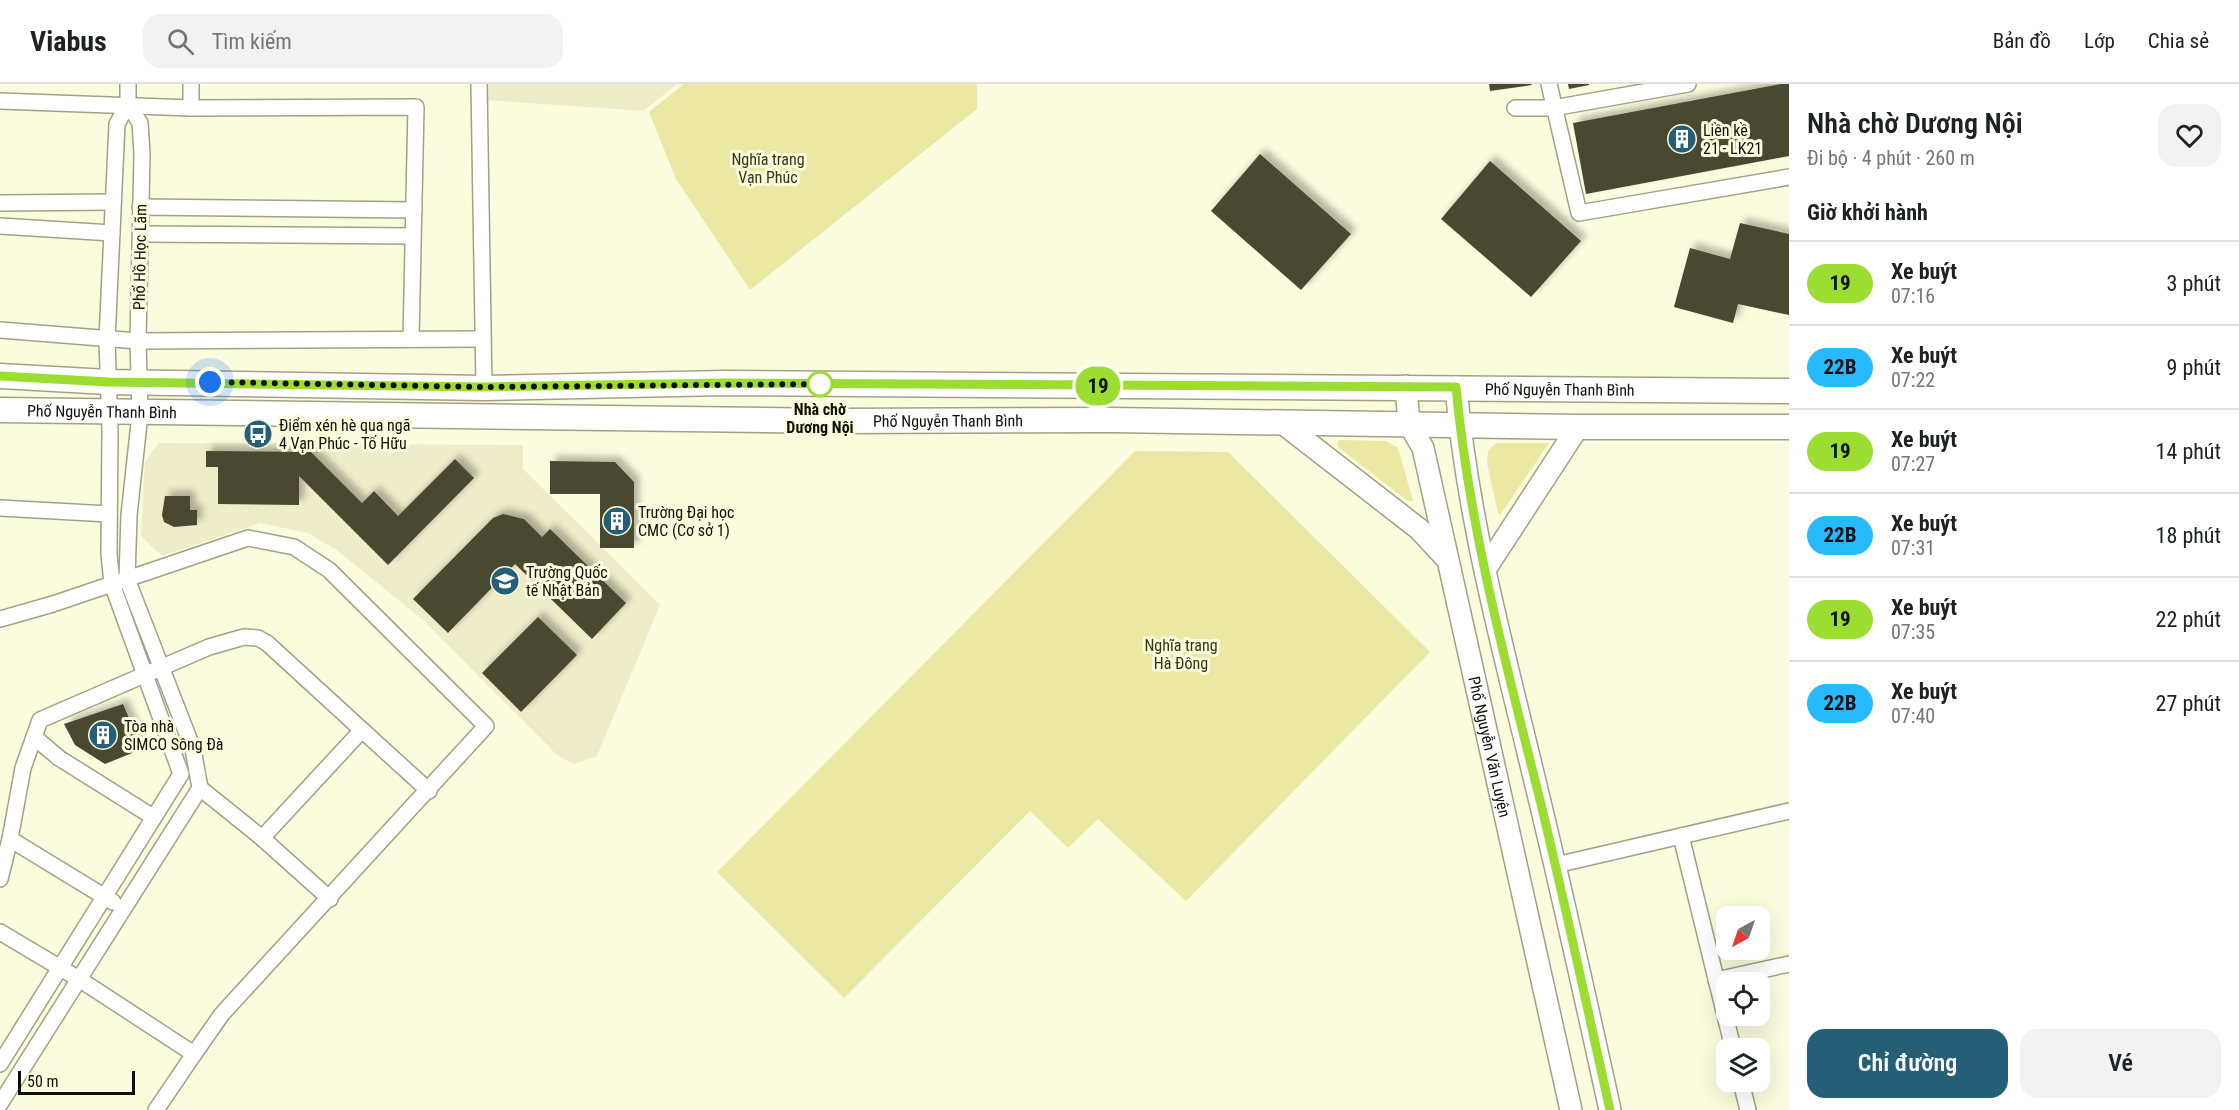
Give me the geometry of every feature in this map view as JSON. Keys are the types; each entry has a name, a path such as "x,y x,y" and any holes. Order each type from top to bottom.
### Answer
{"main road":[{"name":"Phố Nguyễn Thanh Bình","path":"0,376 108,382 484,387 724,383 1406,386 1789,391"},
{"name":"Phố Nguyễn Văn Luyện","path":"1406,386 1409,424 1422,448 1571,1110"},
{"path":"1456,387 1460,426 1497,627 1556,865 1610,1110"},
{"name":"Phố Nguyễn Thanh Bình","path":"0,410 140,414 838,421 1789,427"},
{"path":"1281,422 1419,529 1446,559"},
{"path":"1486,568 1578,427"}],"street":[{"name":"Phố Hồ Học Lãm","path":"128,84 128,104 117,124 107,339 112,584 181,774 153,817"},
{"path":"191,84 191,108"},
{"path":"479,84 484,387"},
{"path":"1549,84 1580,213 1789,177"},
{"path":"1515,108 1553,108 1688,84"},
{"path":"0,101 191,108 416,107 411,339"},
{"name":"Phố Hồ Học Lãm","path":"127,579 129,515 140,414 138,341 141,234 140,123 128,104"},
{"path":"0,203 113,202"},
{"path":"140,207 414,210"},
{"path":"0,226 112,233"},
{"path":"141,234 413,236"},
{"path":"0,330 138,341 483,339"},
{"path":"0,508 110,514"},
{"path":"0,619 248,538 294,547 329,570 486,726 429,791 222,1014 156,1110"},
{"path":"0,1104 200,788 194,749 127,579"},
{"path":"0,879 23,768 40,720 143,673 244,637 258,638 429,791"},
{"path":"262,838 362,730"},
{"path":"0,1064 153,817 58,758 34,737"},
{"path":"200,788 262,838 330,899"},
{"path":"1556,865 1789,811"},
{"path":"1681,836 1716,980"},
{"path":"10,839 124,908"},
{"path":"0,932 79,979 194,1054"},
{"path":"1752,972 1789,964"},
{"path":"1744,1092 1748,1110"}],"shaded area":[{"path":"486,84 677,84 643,111 486,100"},
{"name":"Trường Quốc tế Nhật Bản","path":"159,443 523,445 523,469 660,605 597,756 574,764 557,755 423,620 338,551 308,533 260,523 162,556 141,536 145,462"}],"green space":[{"name":"Nghĩa trang Vạn Phúc","path":"684,84 977,84 977,109 750,290 676,179 649,112"},
{"path":"1339,440 1386,441 1398,448 1413,501 1408,501 1339,448 1337,445"},
{"path":"1496,443 1549,443 1500,515 1487,463 1488,451"},
{"name":"Nghĩa trang Hà Đông","path":"1135,451 1228,452 1430,652 1186,901 1098,819 1068,848 1030,811 844,998 717,872"}],"building":[{"path":"1489,84 1531,84 1532,85 1490,91"},
{"path":"1568,84 1589,84 1589,85 1569,89"},
{"name":"Liền kề 21 - LK21","path":"1789,84 1789,156 1586,194 1573,123"},
{"path":"1260,154 1351,234 1301,290 1211,211"},
{"path":"1490,161 1581,241 1531,297 1441,219"},
{"path":"1740,223 1789,234 1789,315 1738,304 1733,323 1674,307 1690,248 1730,259"},
{"path":"206,451 311,452 362,503 374,491 398,516 455,459 474,478 388,565 299,476 299,505 218,504 218,467 206,467"},
{"name":"Trường Đại học CMC (Cơ sở 1)","path":"550,461 615,462 634,482 634,548 600,548 600,494 550,494"},
{"path":"165,496 190,496 190,510 197,510 197,525 174,527 164,522 162,515"},
{"path":"503,514 524,519 542,537 550,529 626,603 592,639 515,564 448,633 413,599 493,518"},
{"path":"538,617 577,655 521,712 482,673"},
{"name":"Tòa nhà SIMCO Sông Đà","path":"123,704 142,749 105,764 75,745 64,724"}],"bus line":[{"name":"19","path":"0,376 108,382 484,387 724,383 1456,387 1462,447 1497,627 1556,865 1610,1110"}],"place":[{"name":"Liền kề 21 - LK21","path":"1682,139"},
{"name":"Nhà chờ Dương Nội","path":"820,384"},
{"name":"Điểm xén hè qua ngã 4 Vạn Phúc - Tố Hữu","path":"258,434"},
{"name":"Trường Đại học CMC (Cơ sở 1)","path":"617,521"},
{"name":"Trường Quốc tế Nhật Bản","path":"505,581"},
{"name":"Tòa nhà SIMCO Sông Đà","path":"103,735"}],"route":[{"path":"210,382 484,387 724,383 820,384"}]}
